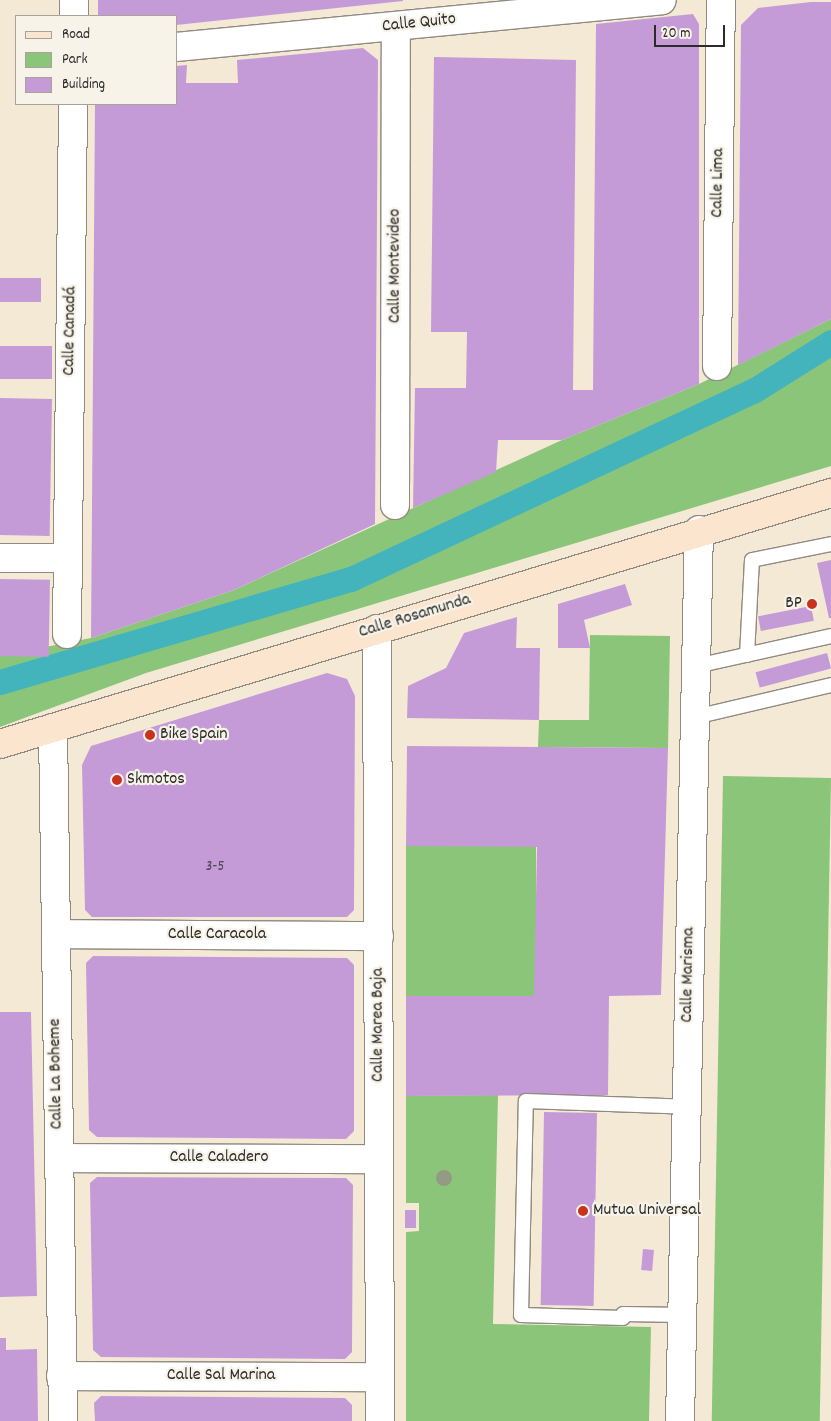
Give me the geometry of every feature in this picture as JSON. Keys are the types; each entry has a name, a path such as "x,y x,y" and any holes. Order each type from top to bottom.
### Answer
{"main road":[{"name":"Calle Rosamunda","path":"0,744 699,530 831,492"}],"street":[{"path":"74,0 74,15"},
{"name":"Calle Quito","path":"178,47 662,0"},
{"name":"Calle Lima","path":"717,366 720,0"},
{"name":"Calle Montevideo","path":"395,505 396,27"},
{"name":"Calle Canadá","path":"67,634 73,105"},
{"name":"Calle Marisma","path":"680,1421 699,530"},
{"path":"0,558 68,558"},
{"name":"Calle Marea Baja","path":"377,629 380,1421"},
{"name":"Calle La Boheme","path":"53,728 63,1421"},
{"name":"Calle Caracola","path":"56,934 379,936"},
{"name":"Calle Caladero","path":"58,1158 379,1159"},
{"name":"Calle Sal Marina","path":"61,1376 380,1377"}],"lane":[{"path":"747,655 752,560 831,544"},
{"path":"696,666 831,636"},
{"path":"695,717 831,685"},
{"path":"682,1315 521,1315 526,1101 686,1107"}],"green space":[{"path":"831,319 831,466 146,673 0,727 0,656 91,638 234,590 562,440 699,384"},
{"path":"590,635 670,636 668,748 538,747 539,720 589,720"},
{"path":"723,776 831,778 820,1421 712,1421"},
{"path":"406,846 536,846 536,996 406,996"},
{"path":"498,1095 493,1324 651,1327 649,1421 406,1421 406,1232 419,1231 419,1203 406,1203 406,1096"}],"building":[{"path":"98,0 403,0 178,25 178,15 98,15"},
{"path":"811,2 831,2 831,319 738,365 741,25 758,8"},
{"path":"693,14 699,24 699,384 562,440 498,440 496,472 413,508 415,388 466,388 467,332 431,332 434,57 576,60 573,390 593,390 596,24"},
{"path":"363,48 378,60 375,524 234,590 91,638 95,105 178,105 178,66 187,65 186,83 238,83 237,60"},
{"path":"0,278 41,278 41,302 0,302"},
{"path":"0,346 52,346 52,379 0,379"},
{"path":"0,398 52,399 50,536 0,535"},
{"path":"831,560 831,618 829,618 817,563"},
{"path":"0,579 50,580 49,657 0,656"},
{"path":"625,584 632,605 584,620 590,648 558,648 558,604"},
{"path":"811,606 814,621 761,631 758,616"},
{"path":"517,617 516,648 540,648 539,720 407,718 408,686 446,668 464,633"},
{"path":"827,653 831,668 760,688 756,672"},
{"path":"327,673 347,679 355,696 354,910 347,917 92,917 85,910 82,765 91,746"},
{"path":"407,746 668,748 661,995 609,996 608,1095 406,1096 406,996 534,996 537,847 406,846"},
{"path":"93,956 347,958 354,965 354,1131 346,1139 97,1137 89,1130 86,963"},
{"path":"0,1012 31,1012 37,1296 0,1297"},
{"path":"544,1112 597,1113 594,1306 541,1305"},
{"path":"97,1177 346,1178 353,1185 352,1352 345,1359 101,1357 93,1350 90,1183"},
{"path":"405,1210 416,1210 416,1228 405,1228"},
{"path":"643,1249 654,1250 652,1271 641,1270"},
{"path":"0,1338 6,1338 6,1350 37,1349 38,1421 0,1421"},
{"path":"101,1396 345,1398 352,1405 352,1421 95,1421 94,1403"}],"waterway":[{"path":"0,682 351,579 753,391 831,342"}],"place":[{"name":"BP","path":"812,604"},
{"name":"Bike Spain","path":"150,735"},
{"name":"Skmotos","path":"117,780"},
{"name":"Mutua Universal","path":"583,1211"}]}
